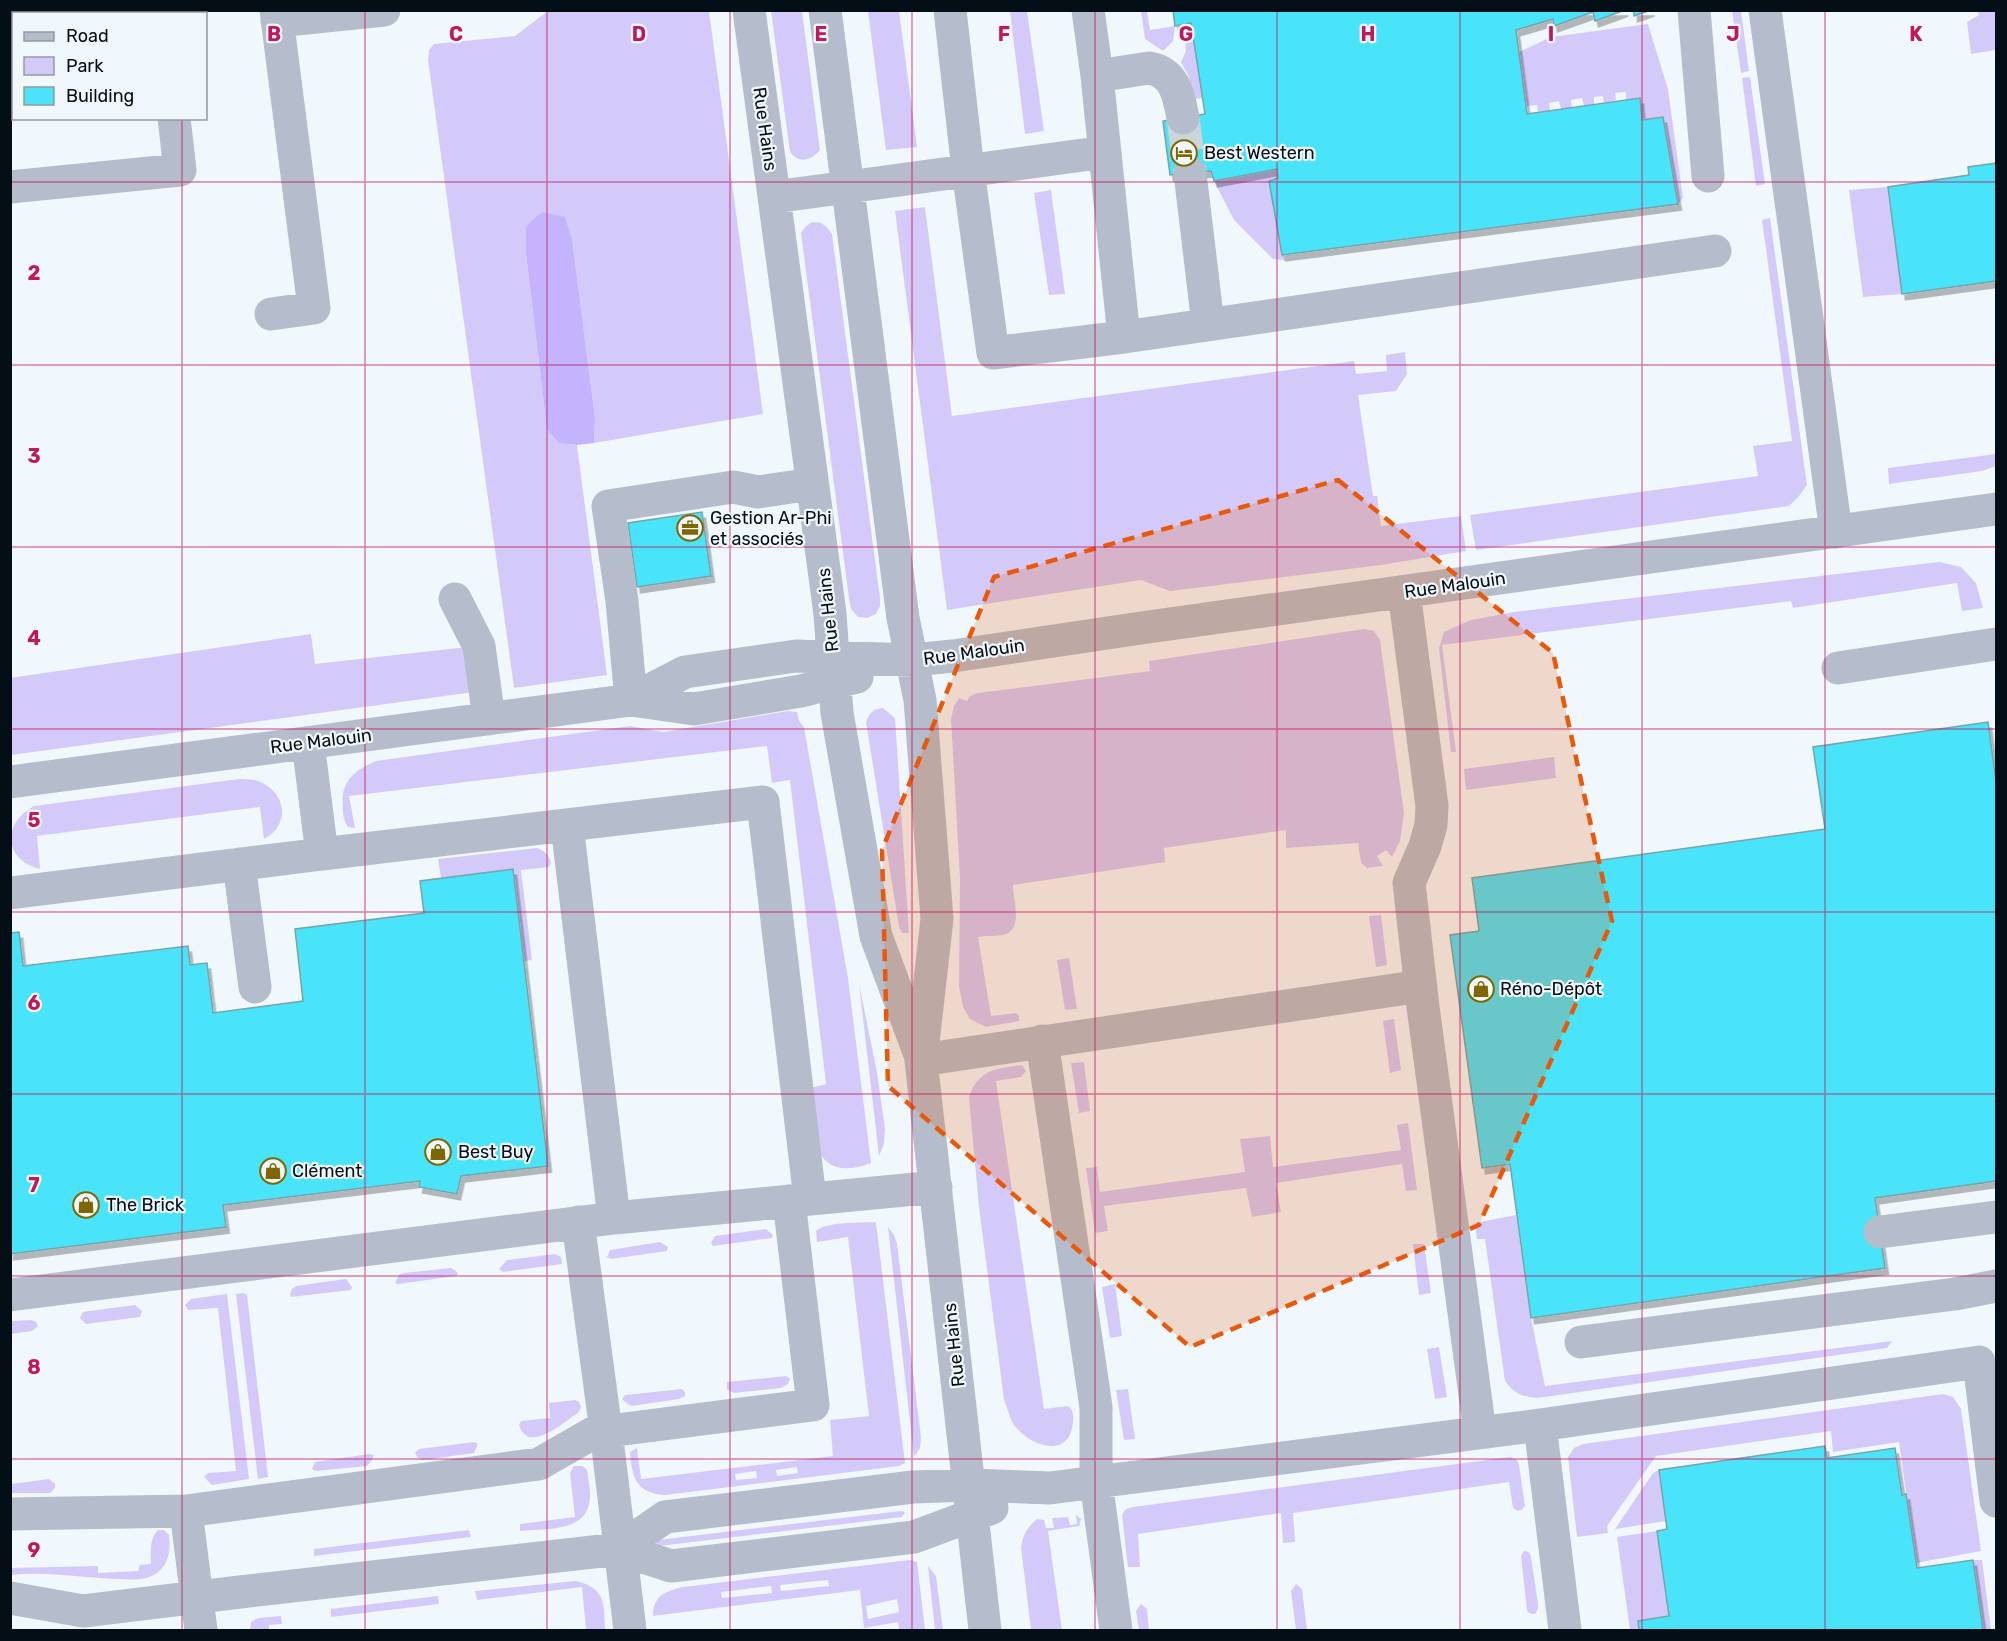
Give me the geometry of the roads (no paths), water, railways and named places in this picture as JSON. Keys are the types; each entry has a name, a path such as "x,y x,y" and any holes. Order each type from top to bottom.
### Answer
{"street":[{"path":"272,314 314,308 276,16 384,10"},
{"name":"Rue Hains","path":"749,10 830,614 837,713 876,936 921,1060 985,1630"},
{"name":"Rue Hains","path":"825,10 903,618 922,715 937,920 921,1060"},
{"path":"950,10 968,170 993,353 1124,337 1715,251"},
{"path":"1088,10 1124,337"},
{"path":"1694,10 1708,176"},
{"path":"1766,10 1836,532"},
{"path":"1097,76 1149,68 1156,69 1173,82 1179,94 1183,118"},
{"path":"10,187 180,170 174,120"},
{"path":"774,197 1105,152"},
{"path":"1190,173 1208,324"},
{"path":"631,700 622,601 608,506 733,487 758,492 812,484"},
{"name":"Rue Malouin","path":"10,782 631,700 685,672 796,657 834,670 1996,509"},
{"path":"1404,592 1432,806 1431,825 1425,846 1409,883 1480,1432"},
{"path":"455,599 479,646 489,719"},
{"path":"1838,668 1996,644"},
{"path":"308,743 322,854"},
{"path":"10,893 763,802 799,1200 813,1405 593,1433 539,1464 186,1511 10,1514"},
{"path":"567,825 615,1218"},
{"path":"239,864 255,987"},
{"path":"921,1060 1421,986"},
{"path":"1042,1041 1096,1407 1096,1482 1116,1630"},
{"path":"10,1295 578,1222 936,1187"},
{"path":"1880,1232 1996,1216"},
{"path":"578,1222 630,1630"},
{"path":"1581,1342 1955,1294 1996,1286"},
{"path":"619,1550 664,1518 913,1487 971,1500 1540,1425 1988,1361 1996,1501"},
{"path":"1540,1425 1565,1630"},
{"path":"10,1598 83,1611 619,1550 671,1566 914,1537 971,1500"},
{"path":"186,1511 201,1630"},
{"path":"48,1630 83,1611"}],"tunnel":[{"path":"1183,118 1190,173"}],"place":[{"name":"Best Western","path":"1184,153"},
{"name":"Gestion Ar-Phi et associés","path":"690,528"},
{"name":"Réno-Dépôt","path":"1481,989"},
{"name":"Best Buy","path":"438,1152"},
{"name":"Clément","path":"273,1171"},
{"name":"The Brick","path":"86,1205"}]}
